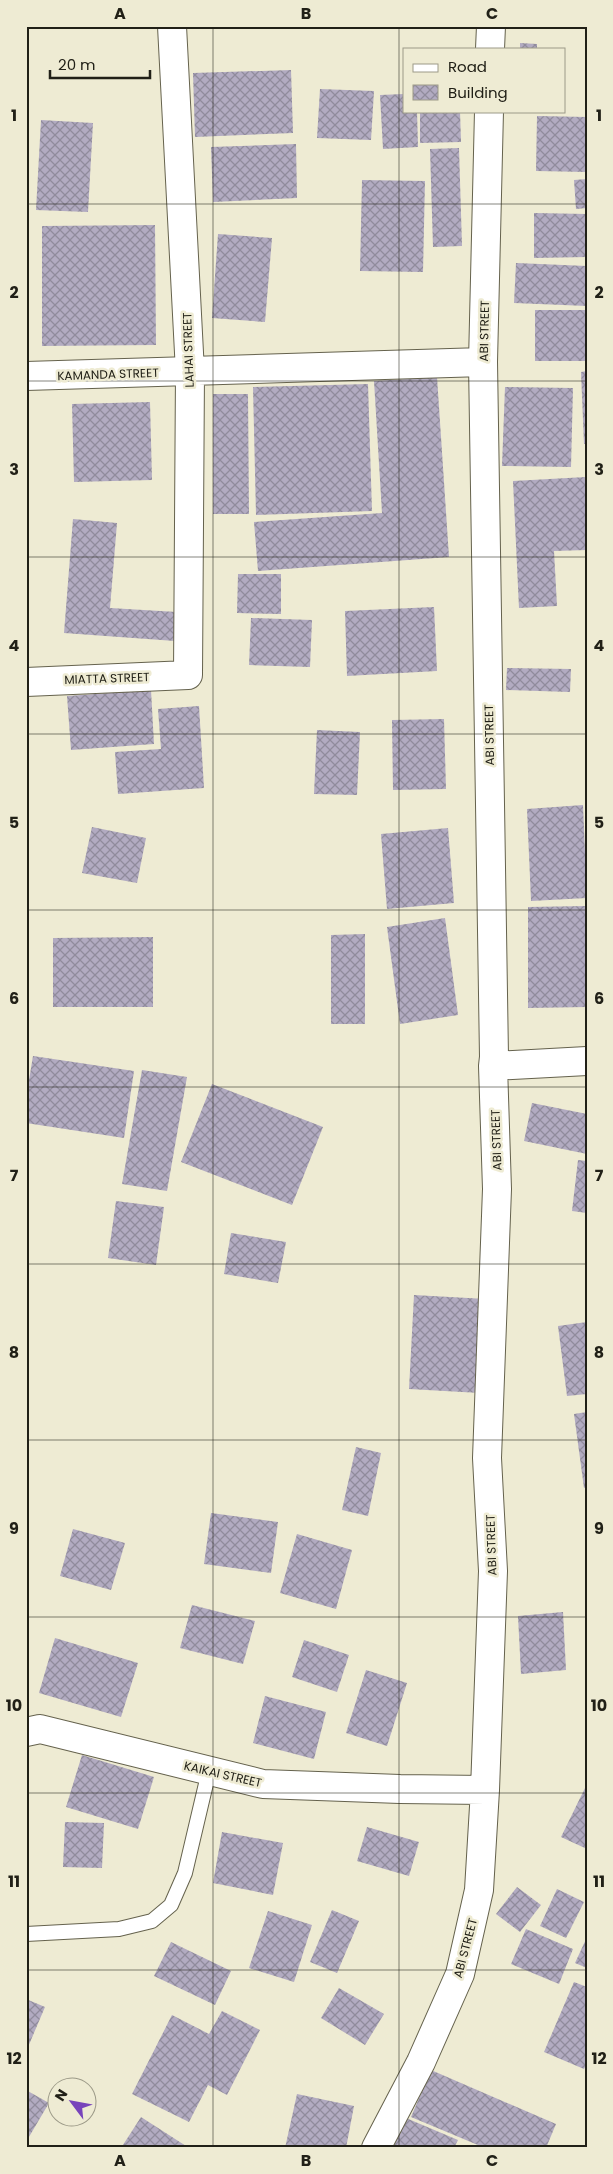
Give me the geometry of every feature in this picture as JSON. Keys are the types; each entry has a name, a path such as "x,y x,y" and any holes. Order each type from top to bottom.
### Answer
{"street":[{"name":"LAHAI STREET","path":"172,26 190,372 188,675"},
{"path":"490,48 491,26"},
{"name":"ABI STREET","path":"376,2148 420,2062 460,1974 479,1890 485,1790 493,1571 488,1458 497,1189 493,1066 483,362 489,112"},
{"name":"KAMANDA STREET","path":"26,376 483,362"},
{"name":"MIATTA STREET","path":"26,682 188,675"},
{"path":"493,1066 587,1061"},
{"name":"KAIKAI STREET","path":"26,1732 40,1729 263,1784 400,1790 485,1790"}],"lane":[{"path":"26,1934 119,1930 152,1922 171,1905 185,1873 209,1771"}],"building":[{"path":"520,43 537,44 537,48 520,48"},
{"path":"26,55 29,55 29,119 26,119"},
{"path":"291,70 293,133 195,137 193,73"},
{"path":"320,89 374,91 371,140 317,138"},
{"path":"403,94 403,112 417,112 418,147 383,149 380,95"},
{"path":"420,112 460,112 461,142 420,143"},
{"path":"537,116 587,117 587,172 536,171"},
{"path":"41,120 93,123 88,212 36,210"},
{"path":"296,144 297,198 213,202 211,147"},
{"path":"459,148 462,246 433,247 430,149"},
{"path":"587,179 587,208 576,209 574,180"},
{"path":"362,180 425,181 423,272 360,271"},
{"path":"534,213 587,214 587,257 534,258"},
{"path":"155,225 156,345 42,346 42,226"},
{"path":"218,234 272,238 265,322 212,318"},
{"path":"516,263 587,266 587,306 514,303"},
{"path":"535,310 587,310 587,361 535,361"},
{"path":"587,371 587,444 584,444 581,372"},
{"path":"437,377 449,557 258,571 254,522 382,513 374,381"},
{"path":"368,384 372,511 256,515 253,387"},
{"path":"505,387 573,388 571,467 502,466"},
{"path":"213,394 248,394 249,514 213,514"},
{"path":"150,402 152,480 74,482 72,404"},
{"path":"586,477 587,550 554,551 557,606 519,608 513,481"},
{"path":"73,519 117,523 110,608 177,612 175,641 64,633"},
{"path":"238,574 281,574 281,614 237,613"},
{"path":"434,607 437,671 347,676 345,611"},
{"path":"251,618 312,620 310,667 249,665"},
{"path":"507,668 571,669 570,692 506,690"},
{"path":"151,690 154,744 71,750 67,696"},
{"path":"199,706 204,788 118,794 115,752 161,749 158,709"},
{"path":"444,719 446,789 393,790 392,720"},
{"path":"317,730 360,732 357,795 314,794"},
{"path":"583,805 587,898 531,901 527,809"},
{"path":"92,827 146,838 137,883 82,873"},
{"path":"448,828 454,903 387,909 381,834"},
{"path":"587,906 587,1007 528,1008 528,907"},
{"path":"445,918 458,1015 400,1024 387,927"},
{"path":"365,934 365,1024 331,1024 331,935"},
{"path":"153,937 153,1007 53,1007 53,938"},
{"path":"33,1056 134,1071 124,1138 26,1123 26,1098"},
{"path":"142,1070 187,1077 167,1191 122,1184"},
{"path":"212,1084 323,1127 292,1205 181,1162"},
{"path":"532,1103 587,1114 587,1154 524,1141"},
{"path":"578,1160 587,1161 587,1213 572,1211"},
{"path":"116,1201 164,1207 156,1265 108,1258"},
{"path":"231,1233 286,1242 278,1283 224,1274"},
{"path":"414,1295 486,1299 480,1393 409,1389"},
{"path":"587,1322 587,1394 567,1396 558,1326"},
{"path":"587,1412 587,1487 584,1488 574,1414"},
{"path":"356,1447 381,1453 368,1516 342,1510"},
{"path":"211,1513 278,1522 271,1573 204,1564"},
{"path":"73,1529 125,1543 111,1590 60,1576"},
{"path":"297,1534 352,1550 336,1609 280,1593"},
{"path":"192,1605 255,1621 243,1664 180,1648"},
{"path":"563,1612 566,1670 521,1674 518,1616"},
{"path":"55,1638 138,1663 121,1717 39,1693"},
{"path":"304,1640 349,1655 337,1692 292,1677"},
{"path":"366,1670 407,1683 387,1746 346,1733"},
{"path":"265,1696 326,1712 314,1759 253,1743"},
{"path":"82,1755 154,1777 138,1829 66,1807"},
{"path":"585,1788 587,1789 587,1849 561,1837"},
{"path":"65,1822 104,1823 102,1868 63,1867"},
{"path":"367,1827 419,1842 409,1876 357,1861"},
{"path":"222,1832 283,1843 273,1895 213,1883"},
{"path":"517,1887 541,1905 520,1932 496,1914"},
{"path":"557,1889 584,1902 566,1938 540,1926"},
{"path":"332,1910 359,1921 337,1973 310,1962"},
{"path":"268,1911 312,1925 294,1982 249,1968"},
{"path":"526,1929 573,1949 559,1984 511,1964"},
{"path":"587,1937 587,1968 575,1963"},
{"path":"171,1942 231,1971 215,2005 154,1976"},
{"path":"574,1982 587,1987 587,2063 584,2069 544,2052"},
{"path":"339,1988 384,2014 365,2045 321,2018"},
{"path":"26,1999 45,2007 28,2047 26,2046"},
{"path":"222,2011 260,2030 227,2095 208,2085 189,2122 132,2094 172,2015 209,2034"},
{"path":"431,2070 556,2124 546,2148 485,2148 411,2117"},
{"path":"26,2090 48,2102 48,2105 26,2142"},
{"path":"297,2094 354,2106 346,2148 285,2148"},
{"path":"141,2117 186,2146 185,2148 121,2148"},
{"path":"406,2118 458,2140 454,2148 393,2148"}]}
